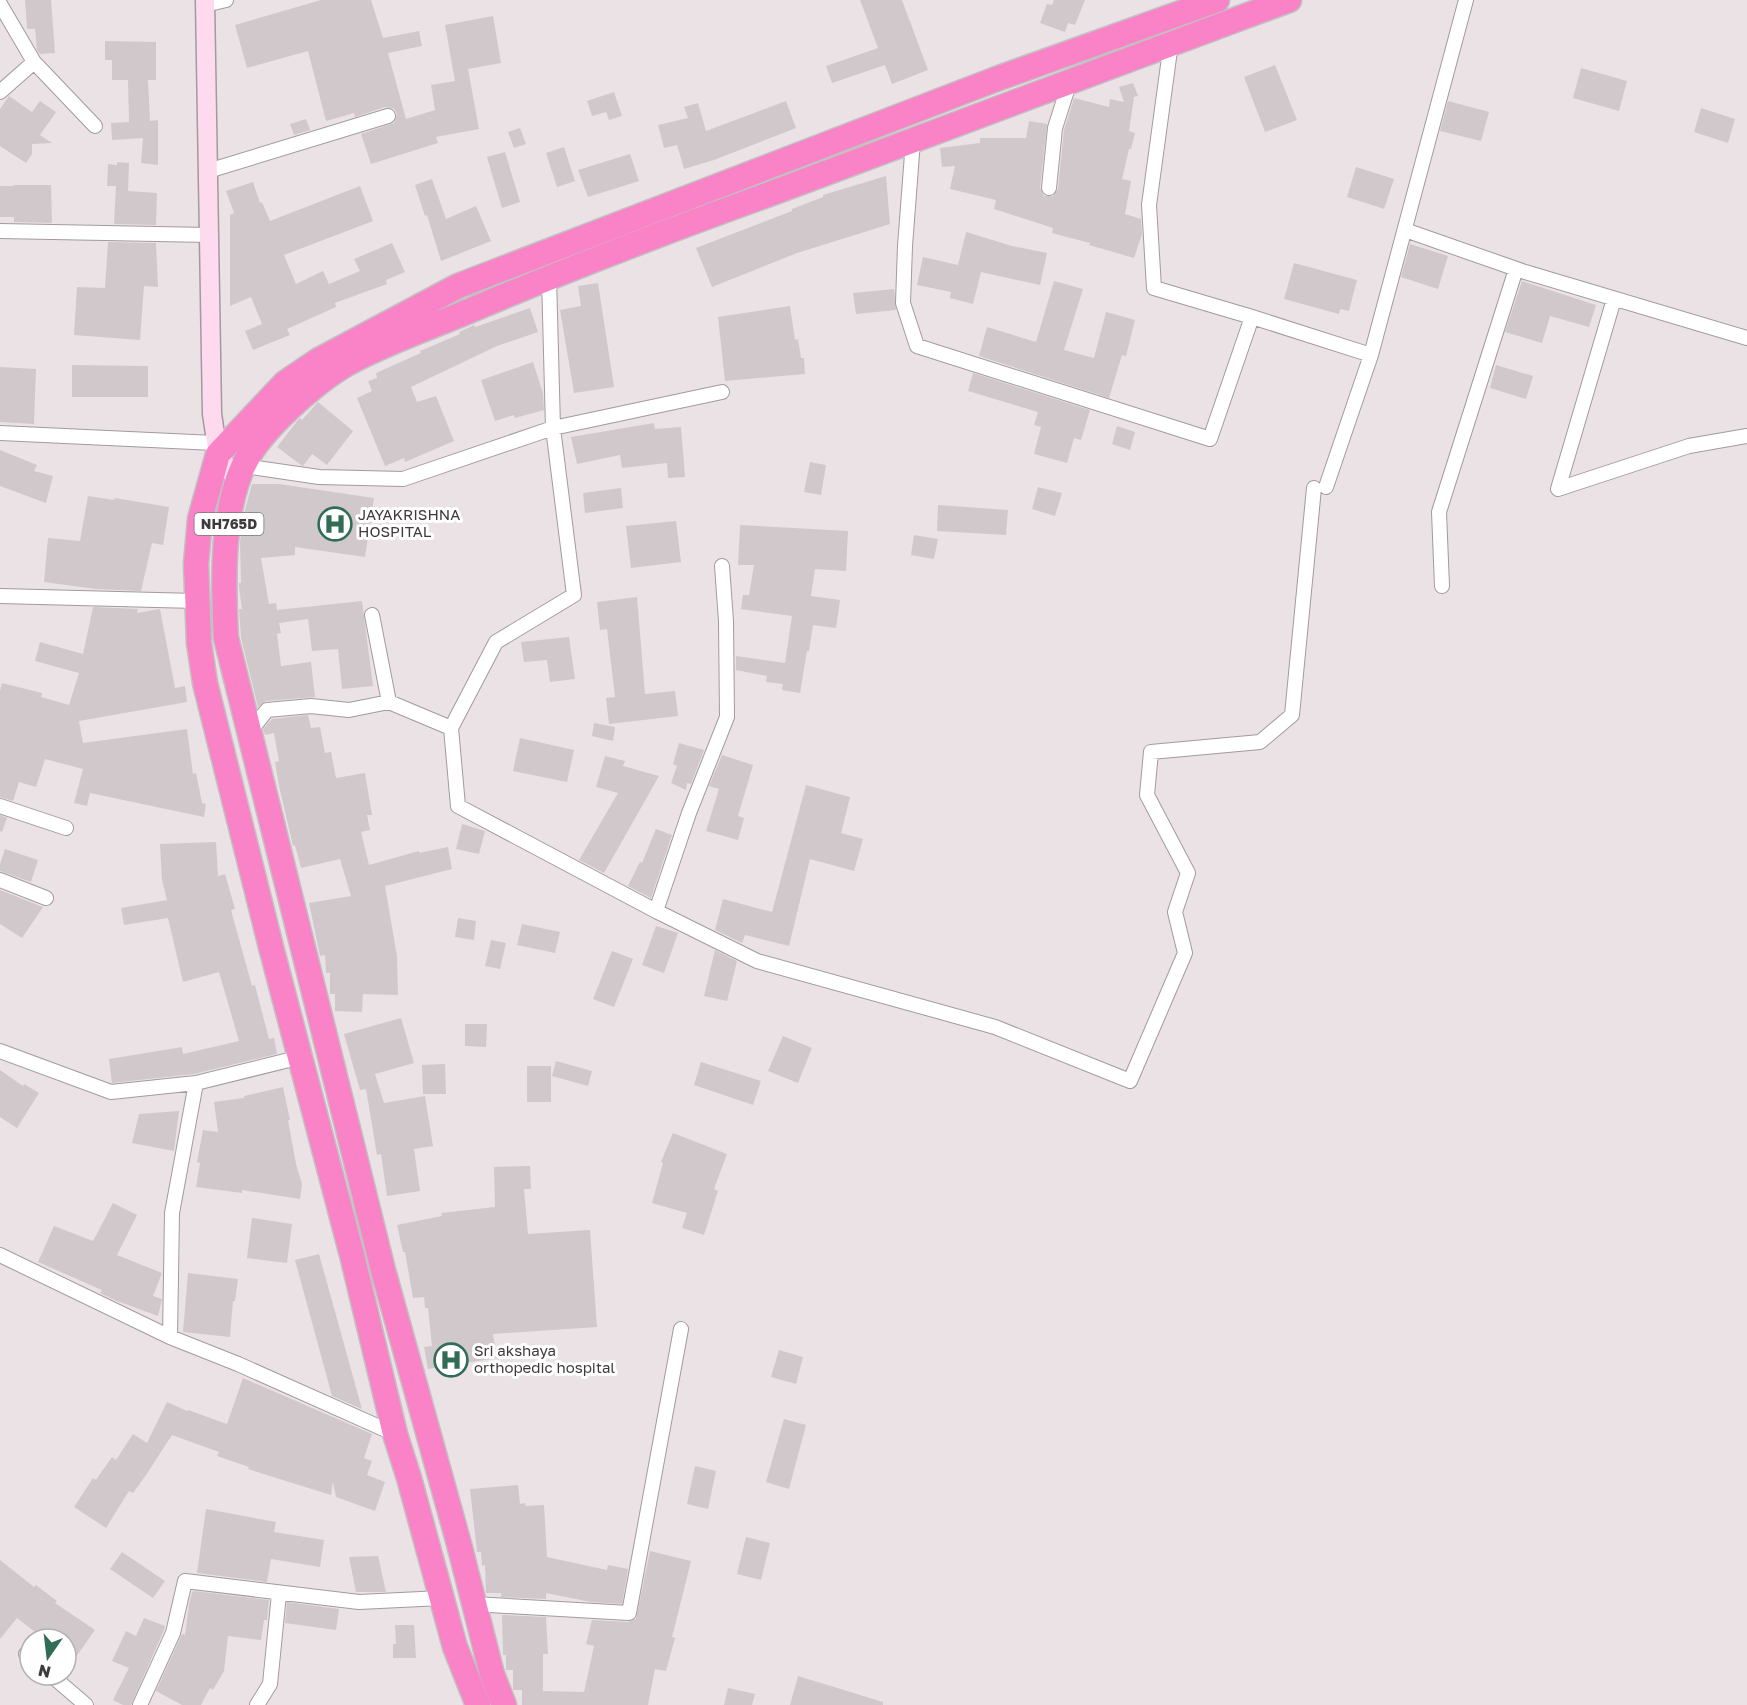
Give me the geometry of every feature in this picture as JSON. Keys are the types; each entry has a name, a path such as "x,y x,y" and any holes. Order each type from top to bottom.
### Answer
{"highway":[{"name":"NH765D","path":"478,1705 455,1647 395,1434 352,1255 206,683 196,601 196,564 200,519 217,448 285,383 320,360 458,286 988,82 1217,0"},
{"name":"NH765D","path":"504,1705 492,1674 459,1544 378,1251 226,638 224,599 228,528 233,495 252,449 316,385 351,362 549,277 1289,0"},
{"path":"1119,35 1130,59"}],"main road":[{"path":"205,3 212,414 217,448 241,474"}],"street":[{"path":"205,3 226,0"},
{"path":"549,277 553,428 574,596 496,642 450,728 458,806 723,946 757,961 995,1027 1130,1081 1185,953 1175,912 1188,873 1147,795 1151,752 1260,742 1292,715 1320,488 1371,355 1466,0"},
{"path":"0,4 34,62 94,126"},
{"path":"1171,43 1149,205 1154,288 1371,355"},
{"path":"0,92 34,62"},
{"path":"1049,188 1055,128 1070,81"},
{"path":"208,171 388,116"},
{"path":"913,141 903,303 917,346 1210,439 1252,317"},
{"path":"1405,230 1516,269 1747,338"},
{"path":"0,231 209,235"},
{"path":"1442,586 1439,512 1516,269"},
{"path":"1614,299 1558,489 1689,447 1747,436"},
{"path":"241,474 403,479 553,428 722,392"},
{"path":"0,433 217,448"},
{"path":"656,911 689,813 727,717 726,621 722,566"},
{"path":"0,596 196,601"},
{"path":"372,615 388,702"},
{"path":"249,733 267,710 311,706 349,710 388,702 450,728"},
{"path":"0,806 66,828"},
{"path":"0,880 46,898"},
{"path":"0,1052 111,1092 196,1083 301,1058"},
{"path":"170,1337 172,1213 196,1083"},
{"path":"0,1256 170,1337 238,1364 395,1434"},
{"path":"473,1604 629,1613 681,1329"},
{"path":"140,1705 172,1633 184,1581 359,1602 442,1598"},
{"path":"258,1705 270,1684 279,1594"},
{"path":"65,1687 86,1705"}],"building":[{"path":"25,0 51,0 55,53 40,54 37,50 35,29 27,29"},
{"path":"321,0 371,0 383,38 419,31 422,46 388,53 406,119 435,110 431,85 455,81 445,25 493,16 501,63 468,69 479,129 436,137 438,143 371,164 361,134 394,123 397,114 394,109 385,107 355,117 354,113 326,121 308,51 247,68 235,25"},
{"path":"860,0 902,0 928,70 892,84 885,65 832,83 826,66 878,48"},
{"path":"1054,0 1085,0 1075,25 1068,23 1065,32 1040,23 1047,4 1052,5"},
{"path":"105,41 156,42 156,80 148,80 150,121 158,120 158,165 141,163 143,138 112,140 111,123 129,122 128,80 112,80 112,60 105,60"},
{"path":"1275,65 1297,120 1265,132 1244,77"},
{"path":"1581,68 1627,81 1619,111 1573,98"},
{"path":"1133,83 1138,96 1134,97 1129,131 1135,133 1122,179 1131,181 1125,214 1141,219 1142,234 1134,258 1052,233 1053,228 994,209 996,200 950,189 955,166 942,167 940,148 980,143 980,138 1026,138 1029,121 1047,124 1040,188 1044,196 1053,196 1058,189 1064,130 1074,98 1109,107 1110,99 1124,102 1119,87"},
{"path":"614,92 622,116 609,120 606,112 592,116 587,101"},
{"path":"9,96 32,112 40,101 56,112 40,135 52,143 32,144 32,154 26,163 0,146 0,109"},
{"path":"786,101 796,128 714,160 684,169 677,145 664,148 658,125 688,118 684,107 698,103 706,131"},
{"path":"1448,101 1489,112 1481,141 1440,131"},
{"path":"1701,108 1735,119 1728,143 1694,132"},
{"path":"306,119 310,130 294,135 290,124"},
{"path":"520,128 526,144 514,148 508,132"},
{"path":"564,147 575,181 557,187 546,153"},
{"path":"505,152 520,202 502,208 487,157"},
{"path":"630,154 639,181 588,197 578,170"},
{"path":"117,162 129,163 128,191 157,193 156,225 114,224 116,186 107,186 108,164 117,165"},
{"path":"1356,167 1394,179 1384,209 1347,197"},
{"path":"886,176 890,224 797,253 712,287 696,248 792,211 823,195"},
{"path":"432,179 446,219 476,206 491,241 441,261 415,185"},
{"path":"253,182 260,203 262,202 270,221 360,186 373,221 284,255 296,284 323,271 329,284 360,271 354,259 392,243 405,272 386,280 387,284 335,303 336,307 287,329 290,335 253,350 245,331 262,324 251,297 230,306 230,215 234,213 226,191"},
{"path":"51,185 52,223 14,222 14,217 0,217 0,186"},
{"path":"966,232 1012,246 1047,253 1040,285 981,272 973,304 950,298 951,292 917,285 923,257 958,265"},
{"path":"108,242 156,243 158,287 144,286 140,340 74,335 77,287 105,288"},
{"path":"1410,244 1448,256 1438,289 1401,277"},
{"path":"1294,263 1357,280 1349,311 1340,309 1339,314 1284,299"},
{"path":"1054,281 1083,289 1064,350 1094,358 1106,312 1135,320 1126,356 1122,355 1109,398 979,356 987,327 1036,342"},
{"path":"1522,281 1596,305 1589,327 1550,316 1542,343 1505,332"},
{"path":"598,283 614,387 574,393 560,310 581,306 578,286"},
{"path":"894,289 896,310 856,314 853,293"},
{"path":"790,306 795,340 798,339 801,358 804,358 805,374 725,381 718,317"},
{"path":"530,308 538,332 497,346 411,387 417,402 436,396 454,441 405,462 404,458 385,466 357,398 372,391 368,381 377,378 376,373 460,334 459,332 474,325 475,327"},
{"path":"533,362 543,393 544,410 495,421 481,380"},
{"path":"72,365 148,366 148,397 72,397"},
{"path":"1496,365 1533,376 1526,399 1490,388"},
{"path":"0,367 36,369 34,424 0,422"},
{"path":"973,373 1090,410 1081,440 1074,438 1067,463 1034,454 1041,427 1034,425 1038,412 968,391"},
{"path":"318,402 353,431 327,465 312,454 303,466 277,447 298,420 300,418 302,420"},
{"path":"654,423 655,429 681,427 685,477 668,478 667,463 622,468 620,455 577,464 571,437"},
{"path":"1117,426 1135,432 1130,450 1112,444"},
{"path":"0,450 37,465 34,471 53,476 46,503 0,486"},
{"path":"810,462 826,465 821,495 804,492"},
{"path":"252,484 279,484 374,498 365,557 295,547 295,555 261,558 269,604 276,603 277,610 362,601 373,686 342,689 338,649 312,651 308,619 279,623 281,633 277,634 281,666 311,662 315,697 266,701 258,707 241,638 239,609 242,609 239,588 239,583 241,583 240,542 243,517"},
{"path":"1038,487 1062,493 1055,516 1032,509"},
{"path":"621,488 623,508 585,513 583,493"},
{"path":"88,496 169,507 163,545 152,543 141,591 96,589 44,582 48,538 80,541"},
{"path":"938,505 1008,510 1006,535 937,531"},
{"path":"676,521 681,562 631,568 626,526"},
{"path":"740,525 848,531 846,571 815,569 811,596 840,600 836,628 813,625 800,693 782,690 783,684 766,682 767,676 736,670 736,656 785,663 792,616 741,609 743,595 749,595 754,565 738,565"},
{"path":"914,535 938,539 934,559 911,555"},
{"path":"637,597 645,694 675,691 678,716 609,724 606,698 615,697 607,629 600,630 597,602"},
{"path":"93,607 138,609 137,613 160,609 175,688 185,686 187,702 79,721 83,743 187,729 193,774 196,773 202,803 206,804 204,817 90,793 87,806 74,803 83,769 45,759 36,787 19,782 13,801 0,797 0,691 2,683 42,693 41,697 69,705 79,673 35,661 40,642 83,654"},
{"path":"569,637 575,679 550,682 547,660 524,662 521,642"},
{"path":"308,715 311,728 320,727 325,753 331,752 336,778 365,773 372,815 367,815 370,830 361,832 369,865 419,851 419,853 448,847 452,869 385,886 397,956 398,995 363,994 362,1012 335,1011 335,994 330,994 330,973 326,973 325,955 320,956 309,903 351,896 340,859 301,868 295,845 293,846 279,786 275,762 279,761 274,733 265,735 263,729 272,719"},
{"path":"594,723 615,727 613,741 592,736"},
{"path":"520,738 574,750 567,782 513,771"},
{"path":"679,743 704,750 691,784 687,783 686,790 671,783 677,766 673,764"},
{"path":"722,755 753,765 738,816 744,818 738,840 706,831 719,789 709,786"},
{"path":"605,756 625,761 623,766 659,776 604,873 579,860 618,793 596,787"},
{"path":"806,785 850,797 841,833 863,839 854,871 810,859 789,946 745,935 742,943 715,930 723,899 772,912"},
{"path":"0,815 7,818 2,832 0,831"},
{"path":"462,824 485,831 479,854 456,849"},
{"path":"656,829 672,835 651,898 628,886 640,862 642,863"},
{"path":"216,842 218,876 225,874 235,909 231,910 252,986 255,985 269,1039 274,1038 277,1054 194,1074 112,1083 109,1059 182,1047 183,1054 239,1041 219,972 183,982 168,918 124,925 121,908 167,900 162,880 160,844"},
{"path":"5,849 38,860 31,882 0,871"},
{"path":"0,890 43,907 22,938 0,924"},
{"path":"458,918 476,921 474,940 455,937"},
{"path":"522,924 560,932 555,953 517,945"},
{"path":"656,926 678,933 664,973 642,965"},
{"path":"491,940 506,943 500,969 485,966"},
{"path":"715,950 737,961 727,1001 704,996"},
{"path":"612,951 633,959 614,1007 593,999"},
{"path":"401,1018 414,1063 375,1074 384,1103 425,1096 433,1146 414,1149 420,1191 387,1196 381,1154 377,1155 366,1089 360,1090 344,1034"},
{"path":"465,1024 487,1024 486,1047 465,1046"},
{"path":"783,1036 812,1048 798,1083 768,1071"},
{"path":"556,1061 592,1071 588,1086 552,1076"},
{"path":"701,1062 761,1081 753,1105 694,1085"},
{"path":"445,1064 446,1094 423,1094 422,1065"},
{"path":"527,1066 551,1066 551,1102 527,1102"},
{"path":"0,1070 23,1086 24,1084 39,1093 17,1128 0,1117"},
{"path":"283,1087 296,1164 302,1184 300,1199 242,1190 242,1193 196,1187 200,1163 197,1162 203,1130 218,1132 214,1102 244,1098 244,1096"},
{"path":"179,1111 174,1151 132,1143 139,1114"},
{"path":"673,1133 727,1154 714,1189 718,1191 704,1235 682,1228 687,1213 652,1203 663,1163 661,1162"},
{"path":"530,1166 531,1189 524,1189 528,1234 590,1230 597,1327 493,1334 497,1358 428,1369 424,1347 432,1346 428,1308 425,1308 424,1297 413,1298 405,1252 403,1252 397,1225 442,1216 441,1213 495,1207 494,1167"},
{"path":"113,1203 137,1215 117,1255 162,1273 153,1296 162,1299 158,1316 117,1301 100,1293 102,1290 38,1262 54,1226 93,1241"},
{"path":"252,1218 292,1224 287,1263 247,1258"},
{"path":"319,1254 362,1409 332,1396 295,1260"},
{"path":"188,1273 238,1279 235,1301 233,1301 230,1337 183,1332"},
{"path":"779,1350 803,1357 796,1384 771,1377"},
{"path":"243,1378 372,1434 364,1458 372,1461 367,1475 385,1482 375,1511 336,1497 333,1482 331,1495 248,1469 249,1467 217,1456 219,1452 172,1435 133,1493 129,1491 106,1528 74,1507 93,1478 96,1480 112,1457 116,1460 133,1434 147,1443 167,1402 227,1424"},
{"path":"784,1419 806,1425 789,1489 766,1482"},
{"path":"695,1466 716,1471 708,1509 687,1504"},
{"path":"518,1485 520,1504 544,1505 547,1557 607,1570 608,1565 628,1569 622,1604 591,1602 546,1593 546,1599 501,1597 501,1593 486,1593 485,1565 482,1566 481,1552 477,1552 470,1489"},
{"path":"206,1509 276,1522 274,1532 324,1540 320,1567 271,1559 267,1582 197,1573"},
{"path":"746,1537 770,1543 761,1580 737,1574"},
{"path":"650,1551 691,1561 666,1671 655,1669 648,1705 522,1705 522,1690 513,1690 513,1670 506,1670 506,1655 503,1655 502,1615 546,1617 548,1654 543,1654 543,1691 584,1692 594,1646 586,1644 592,1620 628,1622 636,1619"},
{"path":"122,1552 165,1581 153,1598 110,1569"},
{"path":"378,1556 386,1592 356,1592 349,1557"},
{"path":"0,1560 34,1587 36,1585 57,1601 55,1603 95,1630 78,1654 78,1627 29,1627 17,1618 0,1639"},
{"path":"194,1591 269,1600 267,1620 264,1620 261,1640 228,1636 224,1671 213,1690 210,1688 201,1705 182,1705 156,1691 182,1634 185,1635 189,1605"},
{"path":"287,1602 339,1609 336,1630 285,1623"},
{"path":"144,1618 165,1626 131,1705 123,1705 113,1700 129,1668 112,1661 126,1631 136,1636"},
{"path":"395,1625 414,1625 416,1658 393,1658 393,1644 396,1644"},
{"path":"798,1676 883,1702 883,1705 790,1705"},
{"path":"728,1688 755,1694 752,1705 724,1705"}],"place":[{"name":"JAYAKRISHNA HOSPITAL","path":"335,524"},
{"name":"Sri akshaya orthopedic hospital","path":"451,1360"}]}
